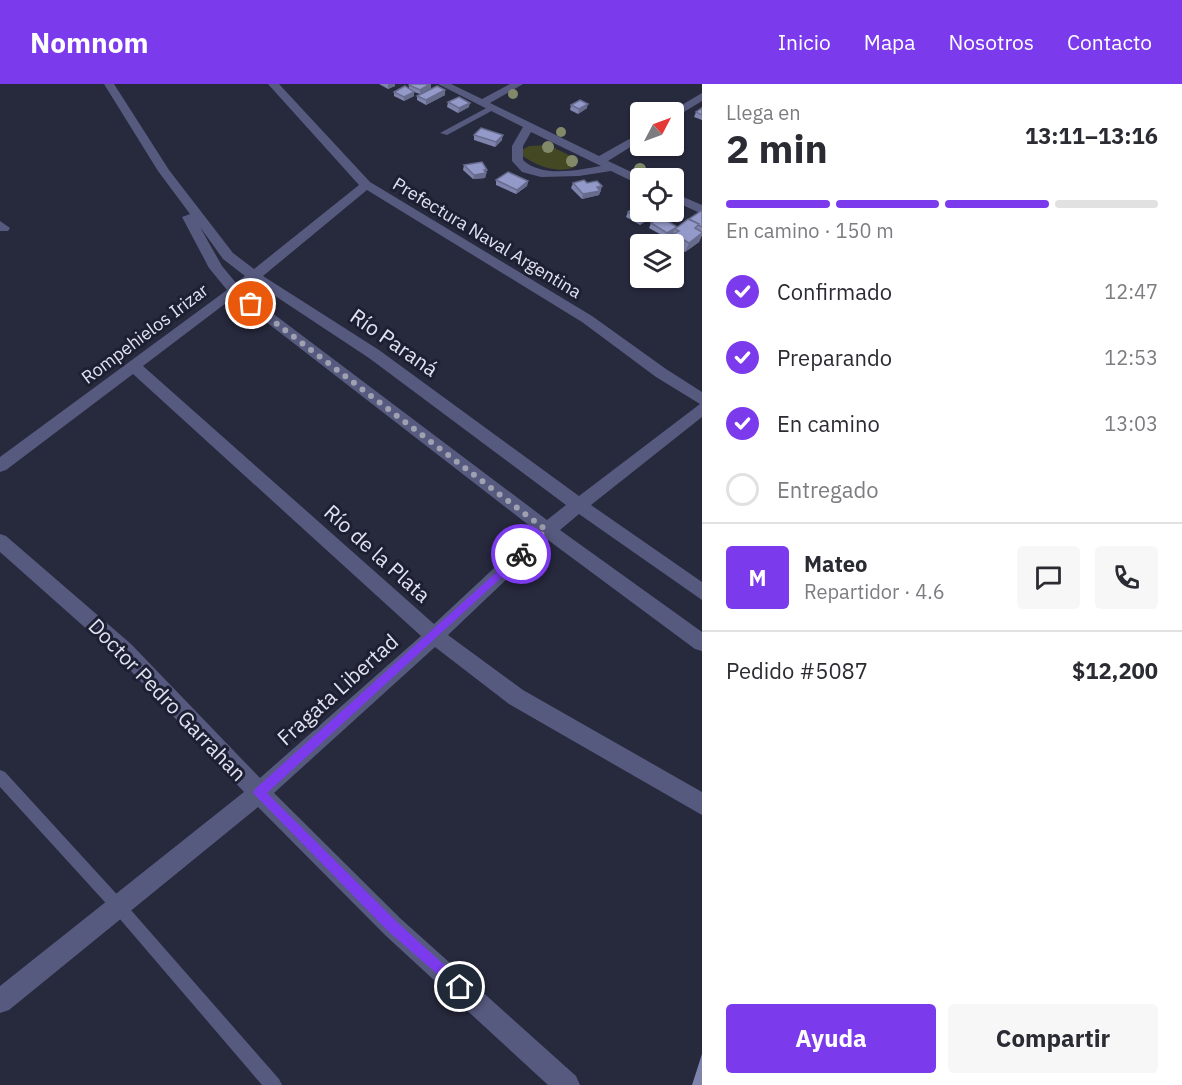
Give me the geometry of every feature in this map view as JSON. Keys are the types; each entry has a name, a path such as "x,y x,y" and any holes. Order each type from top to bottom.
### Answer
{"street":[{"name":"Río Paraná","path":"109,84 164,171 228,256 254,276 374,354 577,504 702,592"},
{"name":"Prefectura Naval Argentina","path":"273,84 366,185 587,319 661,373 702,399"},
{"path":"443,84 630,176"},
{"path":"487,106 518,84"},
{"path":"684,108 702,96"},
{"path":"529,126 515,150 519,163 527,169 549,176 560,176 613,167"},
{"path":"600,161 630,142"},
{"path":"164,171 216,268 235,291 546,530 702,643"},
{"name":"Rompehielos Irizar","path":"0,466 235,291 366,185"},
{"path":"684,201 702,210"},
{"name":"Río de la Plata","path":"135,367 434,636 516,697 702,804"},
{"name":"Fragata Libertad","path":"0,1001 259,793 434,636 546,530 702,409"},
{"name":"Doctor Pedro Garrahan","path":"0,541 124,650 259,793 393,927 567,1085"}],"lane":[{"path":"444,133 487,106"},
{"path":"0,777 118,906 273,1085"}],"green space":[{"path":"548,145 573,157 576,162 573,168 559,170 546,168 521,155 522,150 529,146"}],"building":[{"path":"410,84 430,84 420,90"},
{"path":"405,86 414,92 404,97 394,92"},
{"path":"437,86 445,90 426,100 417,96"},
{"path":"459,97 470,103 459,108 448,102"},
{"path":"580,100 588,104 579,109 571,105"},
{"path":"481,128 503,135 496,142 474,135"},
{"path":"482,162 487,170 484,170 486,173 474,175 464,165"},
{"path":"508,172 528,181 517,190 496,180"},
{"path":"584,180 587,183 597,181 602,186 597,187 600,191 583,194 573,183"},
{"path":"702,211 702,227 689,219"},
{"path":"688,219 699,224 695,228 702,233 689,243 684,240 684,234 673,234 679,231 675,229"},
{"path":"669,222 677,227 667,233 651,223"}],"way so far":[{"path":"251,304 546,530 521,554"}],"route":[{"path":"460,987 393,927 259,793 434,636 521,554"}]}
